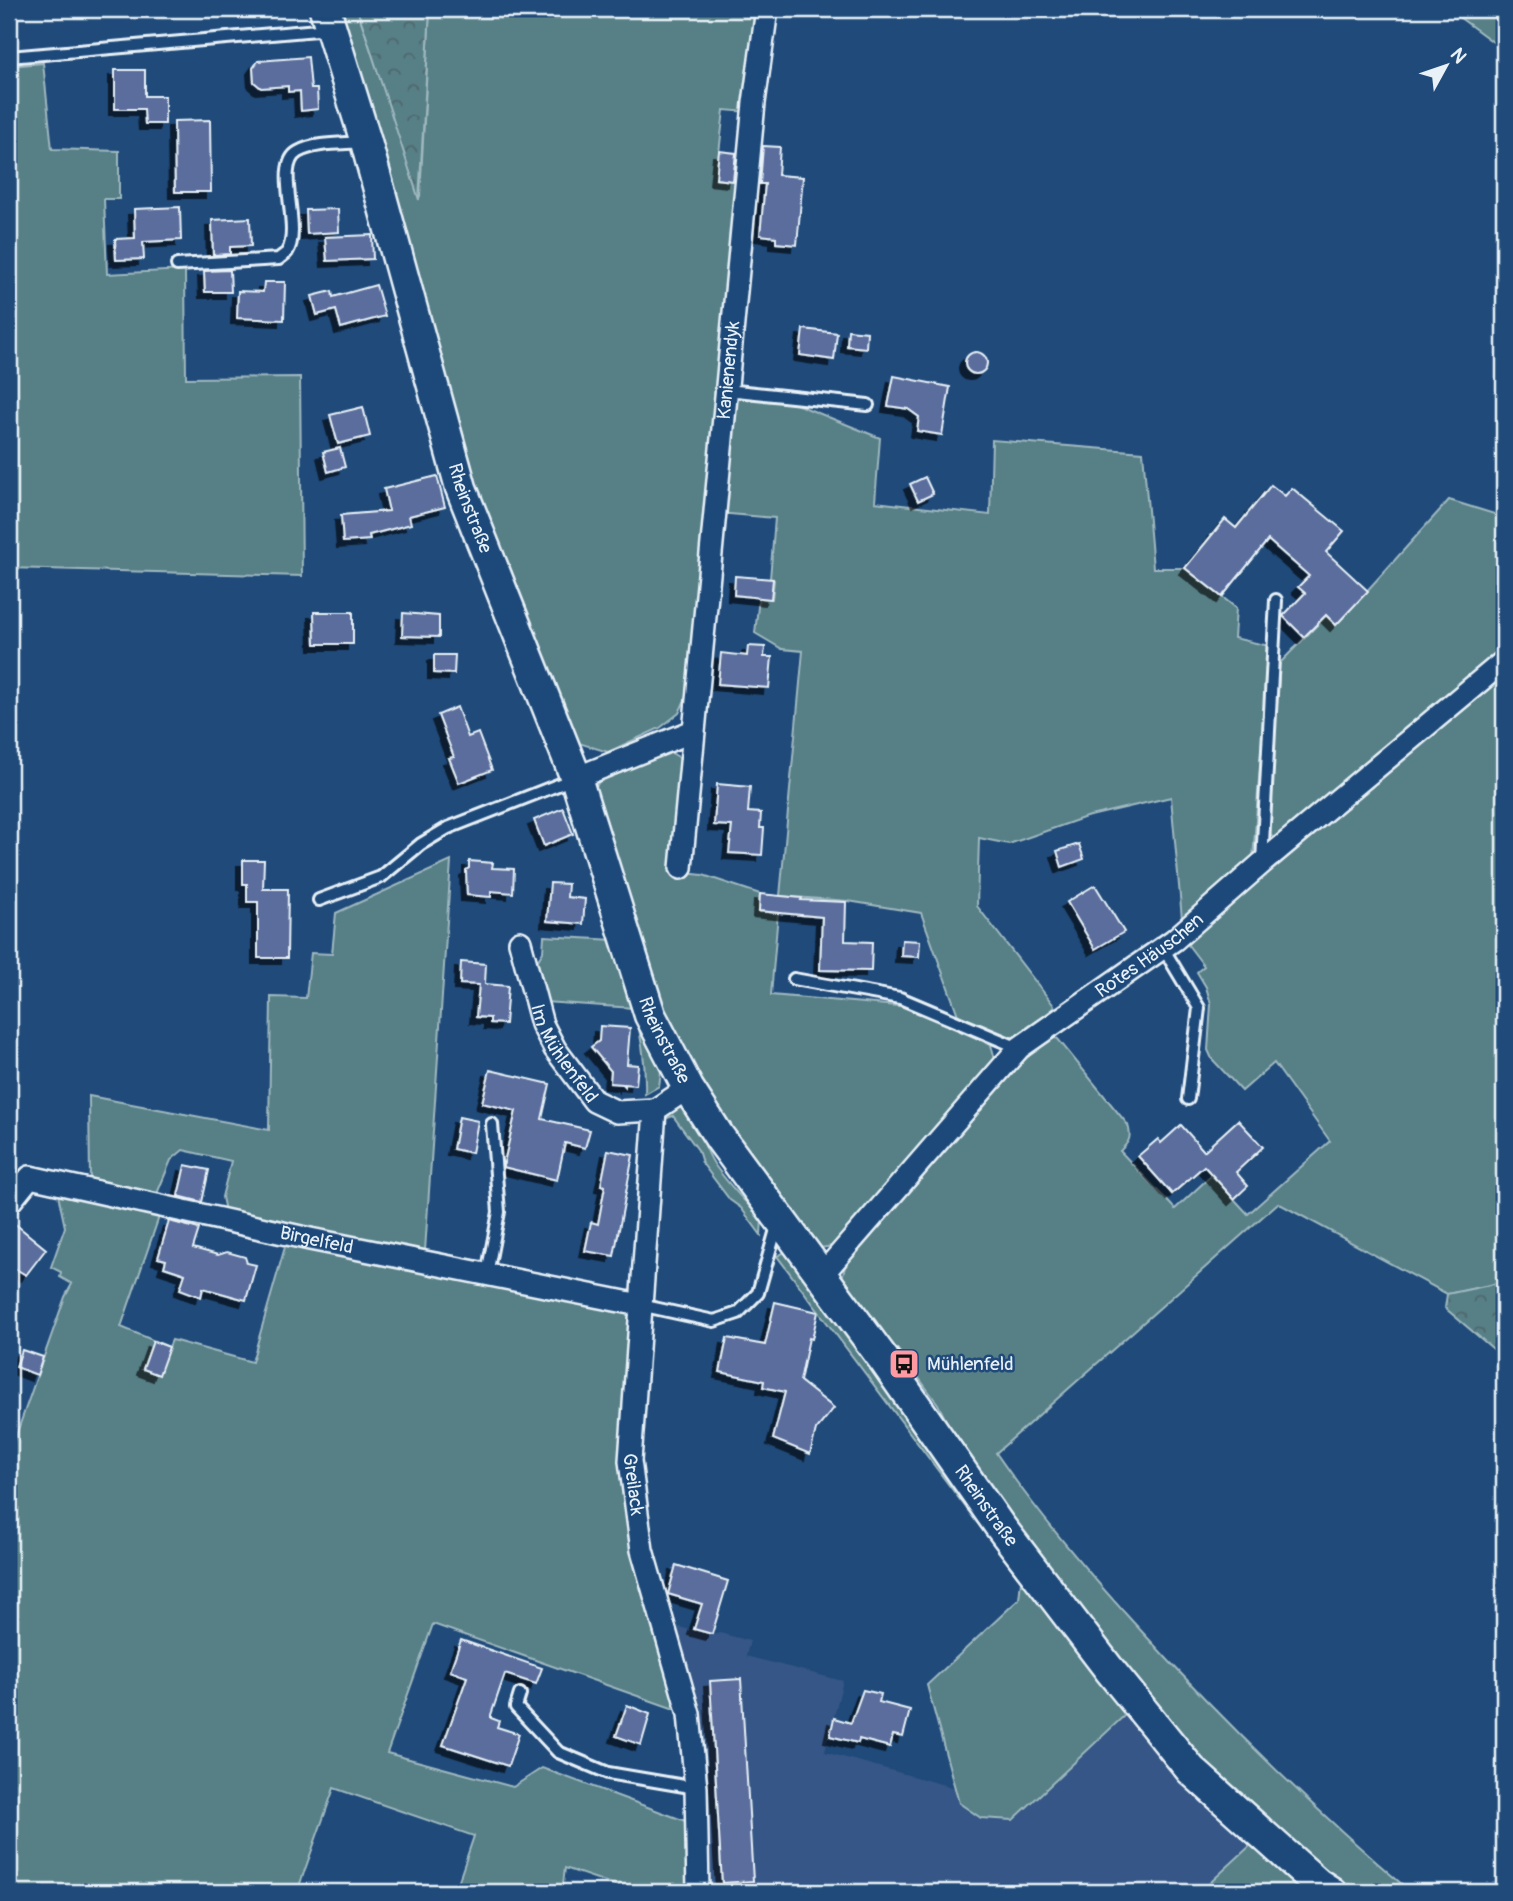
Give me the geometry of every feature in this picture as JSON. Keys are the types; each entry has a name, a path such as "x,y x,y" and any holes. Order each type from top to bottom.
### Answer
{"main road":[{"name":"Rheinstraße","path":"329,19 366,142 461,488 576,778 650,1015 688,1088 720,1138 884,1360 999,1525 1109,1670 1191,1770 1317,1883 1331,1892"}],"street":[{"name":"Kanienendyk","path":"681,868 754,103 767,9"},
{"name":"Rotes Häuschen","path":"821,1276 1018,1048 1163,948 1504,661"},
{"path":"576,778 693,731"},
{"name":"Im Mühlenfeld","path":"520,942 542,1024 555,1049 594,1101 617,1112 655,1110"},
{"path":"655,1110 688,1088"},
{"name":"Greilack","path":"655,1110 630,1461 642,1550 689,1714 696,1788 698,1892"},
{"name":"Birgelfeld","path":"9,1203 30,1177 310,1239 640,1305"}],"lane":[{"path":"9,57 329,19"},
{"path":"177,265 279,259 288,251 292,234 288,167 295,153 309,148 366,142"},
{"path":"727,390 867,405"},
{"path":"1262,863 1276,600"},
{"path":"319,900 381,877 421,844 448,828 576,778"},
{"path":"1163,948 1199,1008 1188,1099"},
{"path":"794,979 900,998 1018,1048"},
{"path":"486,1274 499,1212 492,1124"},
{"path":"640,1305 714,1321 738,1313 758,1293 779,1219"},
{"path":"520,1694 516,1707 558,1752 608,1773 696,1788"}],"shaded area":[{"path":"671,1625 750,1641 746,1656 843,1681 825,1752 955,1788 959,1803 1014,1820 1125,1715 1183,1779 1252,1844 1200,1892 705,1892"}],"green space":[{"path":"339,9 357,9 420,197 430,9 762,9 748,112 724,110 716,179 742,182 695,678 679,713 660,728 608,752 572,741 479,508"},
{"path":"357,9 430,9 419,200 364,29"},
{"path":"1448,9 1504,9 1504,50"},
{"path":"43,63 52,149 119,151 119,199 104,199 107,274 185,270 186,378 300,377 302,576 9,568 9,66"},
{"path":"731,395 796,404 880,438 875,502 990,515 992,440 1143,452 1153,568 1186,568 1236,608 1234,638 1269,646 1253,859 1182,919 1171,797 1086,817 1009,844 979,838 977,906 1055,1007 1015,1042 958,1015 921,913 848,901 780,896 803,651 782,649 755,633 759,598 772,599 774,580 770,579 775,518 719,513"},
{"path":"1449,500 1504,517 1504,649 1454,688 1426,715 1276,840 1268,833 1280,663 1326,616 1336,625"},
{"path":"1504,676 1504,1282 1447,1294 1278,1203 996,1453 1062,1540 1166,1658 1302,1795 1411,1892 1352,1892 1254,1811 1190,1749 1106,1648 959,1447 938,1404 898,1350 864,1316 840,1286 847,1259 1009,1074 1051,1036 1058,1039 1128,1125 1129,1140 1120,1151 1175,1209 1212,1175 1248,1214 1330,1141 1274,1063 1242,1091 1212,1059 1208,1050 1211,1004 1206,987 1197,972 1204,966 1185,941"},
{"path":"668,751 687,762 675,872 703,875 760,894 759,912 778,913 771,995 910,1007 991,1045 995,1059 833,1246 814,1249 723,1127 663,1018 591,797 600,779"},
{"path":"451,861 425,1251 378,1244 225,1211 222,1197 231,1161 183,1150 171,1160 156,1196 90,1182 89,1096 269,1130 271,997 306,998 311,953 332,954 336,913"},
{"path":"544,936 614,940 662,1065 659,1086 645,1094 643,1051 634,1008 544,1002 536,963 543,952"},
{"path":"676,1104 695,1122 709,1156 719,1171 762,1219 761,1235 702,1163 698,1150 673,1116 662,1120"},
{"path":"57,1190 161,1211 121,1327 169,1347 172,1340 252,1362 287,1240 629,1310 622,1464 680,1711 433,1624 387,1753 513,1787 542,1768 688,1822 690,1892 635,1892 565,1868 562,1892 455,1892 474,1836 334,1788 297,1892 9,1892 9,1441 13,1444 72,1284 60,1277 61,1272 51,1267 65,1227"},
{"path":"789,1250 1123,1704 1125,1715 1013,1820 981,1818 959,1803 927,1685 1019,1599 1021,1581 777,1256"},
{"path":"1504,1282 1504,1358 1445,1308 1447,1294"},
{"path":"1252,1844 1290,1880 1308,1892 1200,1892"}],"building":[{"path":"308,57 311,89 317,89 318,109 301,111 300,91 288,92 288,86 261,88 254,82 253,68 258,61"},
{"path":"115,70 145,70 145,96 165,96 165,124 145,124 144,109 115,109"},
{"path":"210,120 211,192 175,192 174,121"},
{"path":"763,146 780,147 778,175 803,177 797,245 776,243 776,237 760,235 765,184 760,184"},
{"path":"719,151 736,153 733,181 716,179"},
{"path":"180,207 181,240 143,242 144,259 116,260 115,239 135,238 134,209"},
{"path":"338,209 339,232 307,234 306,210"},
{"path":"250,218 251,246 230,247 230,254 213,255 212,220"},
{"path":"372,235 373,259 327,261 325,237"},
{"path":"230,270 231,292 205,292 204,271"},
{"path":"264,282 285,282 284,320 237,318 238,291 263,292"},
{"path":"376,285 385,316 341,328 336,310 317,315 312,296 332,291 333,297"},
{"path":"803,329 837,333 834,360 800,355"},
{"path":"848,330 867,332 866,348 847,346"},
{"path":"976,352 984,355 987,363 984,371 976,374 968,371 965,363 968,355"},
{"path":"894,376 950,387 942,435 917,431 919,417 908,409 888,406"},
{"path":"363,407 370,436 338,444 330,415"},
{"path":"340,448 345,467 328,472 323,452"},
{"path":"437,476 445,507 409,516 411,524 369,535 370,540 343,542 341,515 389,511 384,489"},
{"path":"925,477 933,494 918,501 910,484"},
{"path":"1271,485 1285,496 1292,488 1344,531 1326,552 1368,591 1336,625 1326,615 1304,637 1283,616 1305,593 1298,587 1309,576 1268,540 1222,597 1185,568 1225,519 1236,528"},
{"path":"735,576 773,579 771,599 734,595"},
{"path":"314,612 353,612 353,644 315,644"},
{"path":"403,613 439,616 439,637 402,636"},
{"path":"748,646 765,647 764,657 772,657 769,688 718,684 721,653 747,656"},
{"path":"434,655 455,655 454,674 434,673"},
{"path":"457,707 468,737 478,733 492,770 459,783 449,758 454,757 438,715"},
{"path":"717,784 750,787 748,812 761,813 760,828 764,828 762,855 729,853 732,826 714,825"},
{"path":"563,808 573,834 544,846 534,820"},
{"path":"1079,844 1084,859 1062,867 1057,851"},
{"path":"243,860 264,860 263,889 288,889 287,958 258,958 258,902 247,902 247,884 243,884"},
{"path":"469,861 493,863 492,868 514,869 513,893 491,891 491,897 467,895 466,870 469,868"},
{"path":"550,883 568,884 567,897 585,899 583,924 547,921"},
{"path":"1095,885 1124,932 1095,949 1067,902"},
{"path":"760,894 802,898 801,900 846,902 845,941 872,942 871,971 820,970 822,917 759,911"},
{"path":"902,940 920,941 919,957 901,956"},
{"path":"461,962 486,964 485,984 508,986 505,1024 490,1023 490,1018 476,1017 479,985 460,984"},
{"path":"600,1026 630,1028 627,1064 638,1065 636,1085 610,1083 611,1071 591,1047 599,1041"},
{"path":"490,1070 550,1084 542,1119 590,1130 585,1148 565,1143 557,1180 503,1167 516,1111 482,1103"},
{"path":"459,1117 478,1121 472,1153 453,1149"},
{"path":"1238,1120 1263,1147 1236,1172 1248,1186 1234,1199 1204,1166 1172,1194 1138,1156 1158,1139 1161,1143 1181,1125 1204,1151"},
{"path":"608,1150 633,1155 614,1256 585,1251 591,1222 598,1224 605,1186 601,1185"},
{"path":"185,1165 209,1170 202,1202 178,1196"},
{"path":"9,1219 46,1249 26,1275 9,1265"},
{"path":"169,1221 199,1229 193,1248 218,1255 227,1252 245,1257 247,1263 256,1265 246,1300 203,1288 201,1297 180,1289 185,1274 164,1267 166,1260 158,1258"},
{"path":"775,1302 818,1312 812,1339 809,1338 800,1381 834,1408 816,1430 810,1454 773,1439 785,1392 763,1387 764,1381 720,1372 727,1338 765,1345"},
{"path":"153,1341 169,1347 159,1375 143,1369"},
{"path":"22,1350 43,1357 37,1375 16,1367"},
{"path":"676,1565 728,1581 712,1634 694,1629 702,1604 668,1594"},
{"path":"461,1640 542,1668 536,1684 505,1674 491,1718 499,1721 497,1727 519,1734 508,1766 443,1745 467,1677 450,1671"},
{"path":"741,1679 753,1881 722,1883 710,1681"},
{"path":"863,1690 881,1694 879,1702 910,1710 903,1737 893,1735 890,1747 859,1739 858,1743 830,1736 834,1718 851,1723"},
{"path":"627,1705 650,1714 641,1745 616,1736"}],"place":[{"name":"Mühlenfeld","path":"904,1364"}]}
